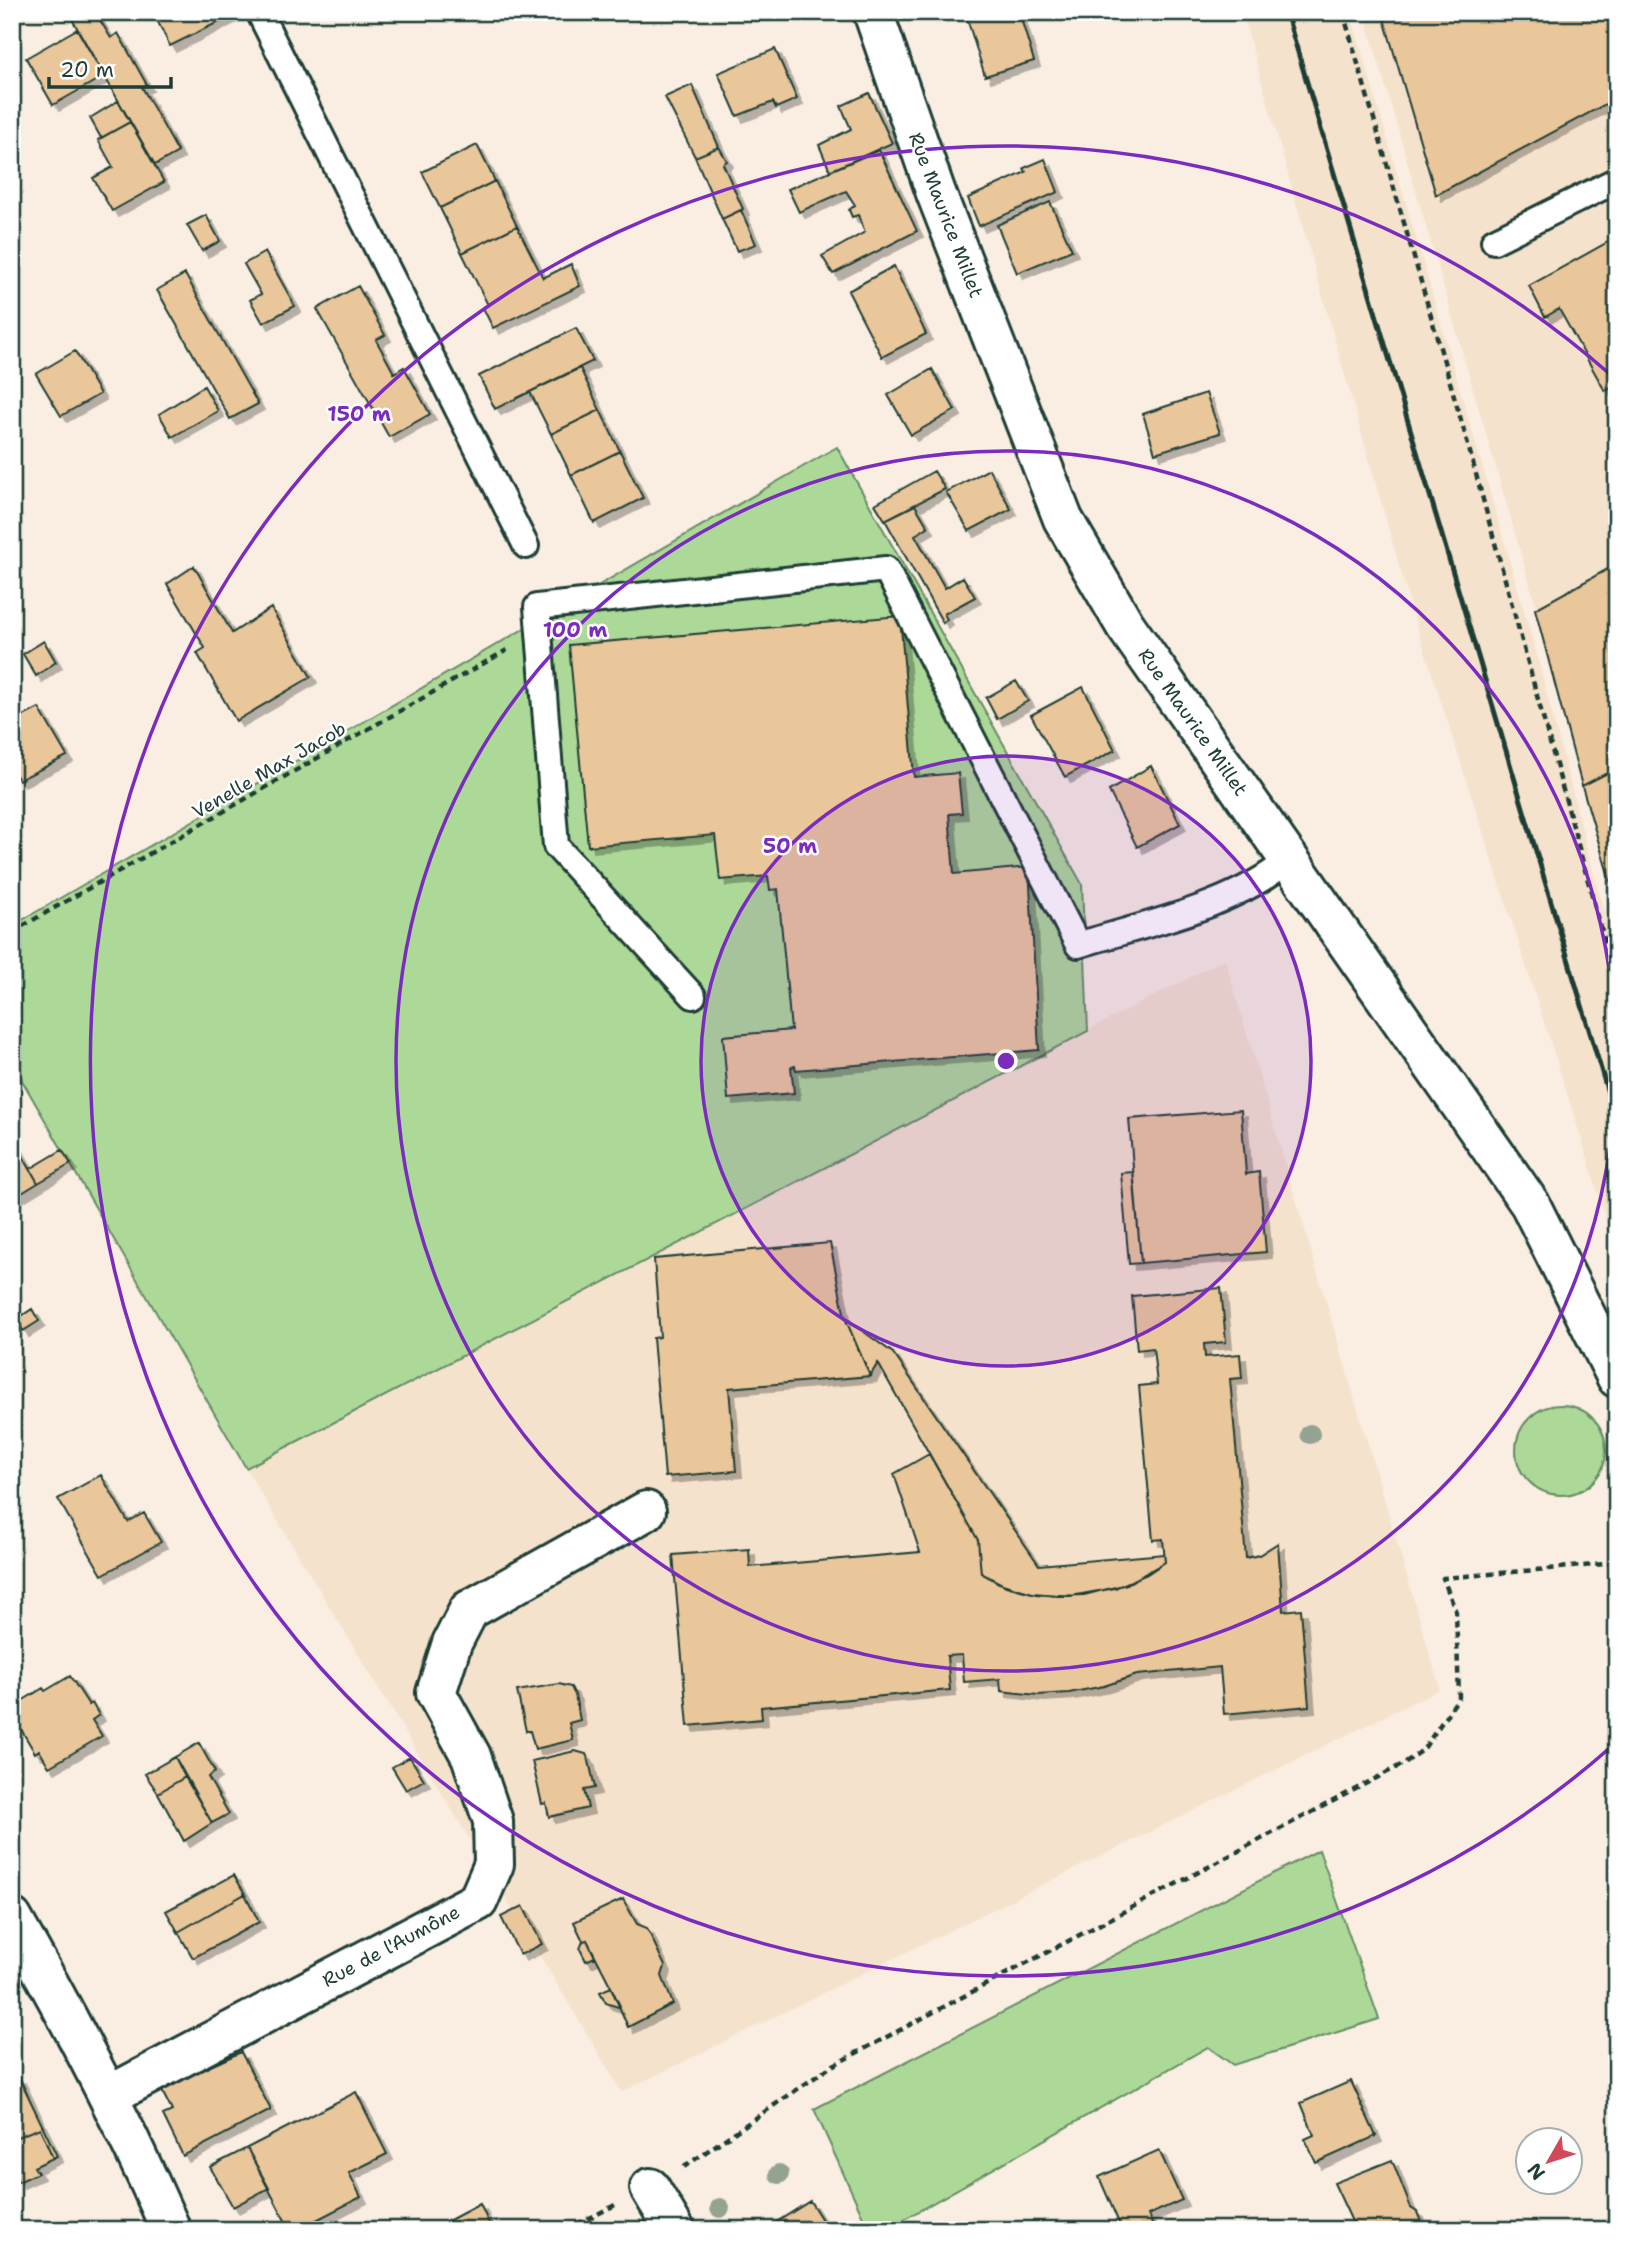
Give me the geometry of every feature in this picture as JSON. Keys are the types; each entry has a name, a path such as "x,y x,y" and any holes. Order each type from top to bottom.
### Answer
{"street":[{"name":"Rue Maurice Millet","path":"873,12 936,193 1063,519 1125,625 1530,1204 1617,1378"},
{"name":"Rue de l'Aumône","path":"108,2096 478,1900 494,1864 493,1821 471,1756 436,1693 452,1643 469,1610 646,1511"},
{"path":"12,1918 71,2020 138,2154 171,2230"},
{"path":"650,2188 675,2230"}],"lane":[{"path":"259,12 526,546"},
{"path":"1494,241 1617,180"},
{"path":"693,996 556,846 537,607 886,569 1078,945 1231,897 1275,871 1289,859"}],"path":[{"path":"1343,12 1463,427 1617,986"},
{"name":"Venelle Max Jacob","path":"12,932 539,632"},
{"path":"566,2230 665,2180 830,2067 1391,1770 1423,1750 1459,1697 1456,1612 1443,1578 1617,1563"}],"shaded area":[{"path":"1242,12 1350,12 1535,648 1617,963 1617,1259 1589,1162 1412,611"},
{"path":"1364,12 1617,12 1617,885 1492,454"},
{"path":"1225,959 1440,1689 622,2092 246,1468"}],"green space":[{"path":"837,447 1082,884 1088,1031 246,1468 12,1063 12,926"},
{"path":"1561,1405 1578,1409 1593,1418 1602,1433 1606,1450 1602,1467 1593,1482 1578,1491 1561,1495 1544,1491 1529,1482 1520,1467 1516,1450 1520,1433 1529,1418 1544,1409"},
{"path":"1319,1850 1379,2019 1233,2065 1208,2047 885,2230 869,2230 814,2109"}],"building":[{"path":"68,12 95,12 111,38 118,33 147,85 142,87 178,152 155,165"},
{"path":"153,12 239,12 170,46"},
{"path":"965,12 1019,12 1034,61 985,76"},
{"path":"1410,12 1617,12 1617,98 1436,195 1384,19"},
{"path":"77,29 104,76 53,105 26,58"},
{"path":"775,49 797,99 776,108 773,102 737,116 718,73"},
{"path":"692,85 719,147 695,157 665,97"},
{"path":"869,93 892,143 830,171 819,145 851,129 841,106"},
{"path":"118,101 130,122 101,138 90,118"},
{"path":"130,122 164,182 112,211 93,178 113,167 98,140"},
{"path":"477,145 495,181 440,208 422,172"},
{"path":"719,147 727,161 723,164 743,209 722,219 695,157"},
{"path":"879,150 917,231 833,274 822,256 865,232 858,215 852,217 849,210 855,205 846,191 799,212 788,189"},
{"path":"1045,159 1058,192 979,226 968,198 1026,172 1024,168"},
{"path":"495,181 517,226 462,253 440,208"},
{"path":"1050,202 1072,250 1017,273 997,225"},
{"path":"741,210 756,244 737,251 722,219"},
{"path":"206,215 220,241 202,251 187,225"},
{"path":"517,226 543,278 571,264 580,286 493,328 483,308 488,305 462,253"},
{"path":"1617,237 1617,385 1605,391 1559,309 1545,317 1529,286"},
{"path":"265,252 295,306 263,323 250,300 261,294 244,264"},
{"path":"894,266 926,334 882,357 848,291"},
{"path":"185,274 258,404 230,419 157,290"},
{"path":"358,286 385,335 376,340 394,373 404,367 430,414 389,437 317,309"},
{"path":"576,328 593,361 495,409 479,376"},
{"path":"75,351 100,394 61,416 36,374"},
{"path":"580,368 600,410 551,434 530,392"},
{"path":"932,369 955,410 911,435 888,395"},
{"path":"204,386 218,411 172,437 159,414"},
{"path":"1206,393 1220,433 1155,453 1143,414"},
{"path":"600,410 620,451 571,475 551,434"},
{"path":"620,451 643,498 594,523 571,475"},
{"path":"989,469 1011,509 969,531 946,492"},
{"path":"934,471 945,489 885,520 875,504"},
{"path":"915,505 928,527 915,535 945,588 963,577 975,597 944,614 947,619 943,623 885,520"},
{"path":"1617,564 1617,768 1582,786 1535,609"},
{"path":"194,566 232,633 271,608 311,677 236,721 197,653 205,648 167,584"},
{"path":"900,616 914,777 958,773 962,813 949,814 954,874 1029,867 1039,1050 796,1070 795,1066 791,1067 794,1093 728,1099 723,1036 791,1030 778,889 770,890 768,876 720,880 715,835 588,846 569,645"},
{"path":"44,641 56,662 36,676 23,654"},
{"path":"1016,681 1028,701 997,719 986,698"},
{"path":"1083,687 1115,750 1065,777 1031,715"},
{"path":"39,708 67,756 19,780 12,769 12,714 16,720"},
{"path":"1151,766 1180,824 1137,847 1109,791"},
{"path":"1617,768 1617,904 1582,786"},
{"path":"1241,1110 1246,1174 1259,1172 1266,1252 1141,1263 1129,1119"},
{"path":"12,1137 38,1183 12,1199"},
{"path":"62,1150 71,1164 38,1183 30,1169"},
{"path":"1133,1172 1141,1263 1129,1264 1121,1173"},
{"path":"830,1243 845,1318 870,1376 729,1388 736,1471 665,1477 653,1338 660,1337 654,1259"},
{"path":"1221,1288 1226,1342 1204,1344 1205,1357 1240,1354 1242,1378 1230,1379 1246,1558 1259,1555 1278,1543 1283,1611 1301,1609 1309,1706 1224,1714 1220,1667 1137,1675 1104,1686 1069,1693 1038,1695 1001,1691 1000,1679 964,1682 962,1655 947,1656 950,1690 761,1707 762,1719 688,1726 673,1555 749,1549 750,1567 920,1552 894,1474 929,1454 978,1540 981,1573 999,1583 1036,1594 1084,1595 1127,1584 1165,1562 1163,1539 1153,1540 1139,1386 1157,1384 1153,1348 1137,1350 1132,1296"},
{"path":"32,1309 39,1321 23,1331 17,1319"},
{"path":"845,1318 893,1353 1039,1565 1164,1554 1165,1562 1147,1574 1115,1588 1071,1596 1032,1593 1006,1586 981,1573 978,1540 878,1363 870,1376"},
{"path":"101,1475 128,1522 144,1513 161,1542 102,1575 58,1499"},
{"path":"70,1676 99,1715 92,1720 102,1736 49,1767 39,1750 35,1753 12,1714 12,1707 43,1688 45,1691"},
{"path":"559,1684 571,1687 575,1695 580,1720 569,1723 573,1740 535,1749 530,1731 526,1731 517,1691"},
{"path":"199,1743 215,1772 208,1777 229,1814 212,1823 175,1757"},
{"path":"575,1751 586,1754 589,1761 595,1788 584,1790 588,1808 549,1817 546,1803 542,1804 532,1761"},
{"path":"175,1757 185,1777 158,1793 145,1774"},
{"path":"410,1757 424,1780 406,1790 392,1767"},
{"path":"185,1777 212,1823 184,1841 158,1793"},
{"path":"234,1875 245,1894 178,1932 166,1911"},
{"path":"245,1894 259,1922 193,1958 178,1932"},
{"path":"623,1899 637,1924 647,1928 665,1966 662,1976 673,2004 628,2027 587,1940 583,1941 574,1922"},
{"path":"523,1906 542,1944 520,1955 501,1917"},
{"path":"587,1940 595,1957 586,1961 580,1949 583,1941"},
{"path":"611,1987 620,2006 618,2007 606,2003 600,1992"},
{"path":"241,2052 271,2110 183,2156 163,2115 172,2111 161,2089"},
{"path":"19,2077 57,2156 53,2158 40,2128 12,2139 12,2080"},
{"path":"1351,2081 1376,2136 1316,2163 1305,2139 1314,2135 1301,2103"},
{"path":"356,2092 387,2154 349,2173 361,2197 297,2230 290,2230 247,2148"},
{"path":"40,2128 53,2158 34,2167 38,2173 18,2182 12,2170 12,2139"},
{"path":"247,2148 269,2188 233,2207 210,2167"},
{"path":"1159,2150 1182,2200 1148,2215 1153,2226 1144,2230 1122,2230 1099,2177"},
{"path":"1392,2160 1411,2208 1417,2212 1421,2222 1420,2230 1356,2230 1334,2183"},
{"path":"810,2201 824,2223 817,2227 819,2230 764,2230"},
{"path":"480,2204 492,2230 450,2230 446,2222"}],"railway":[{"path":"1286,12 1617,1123"}]}
